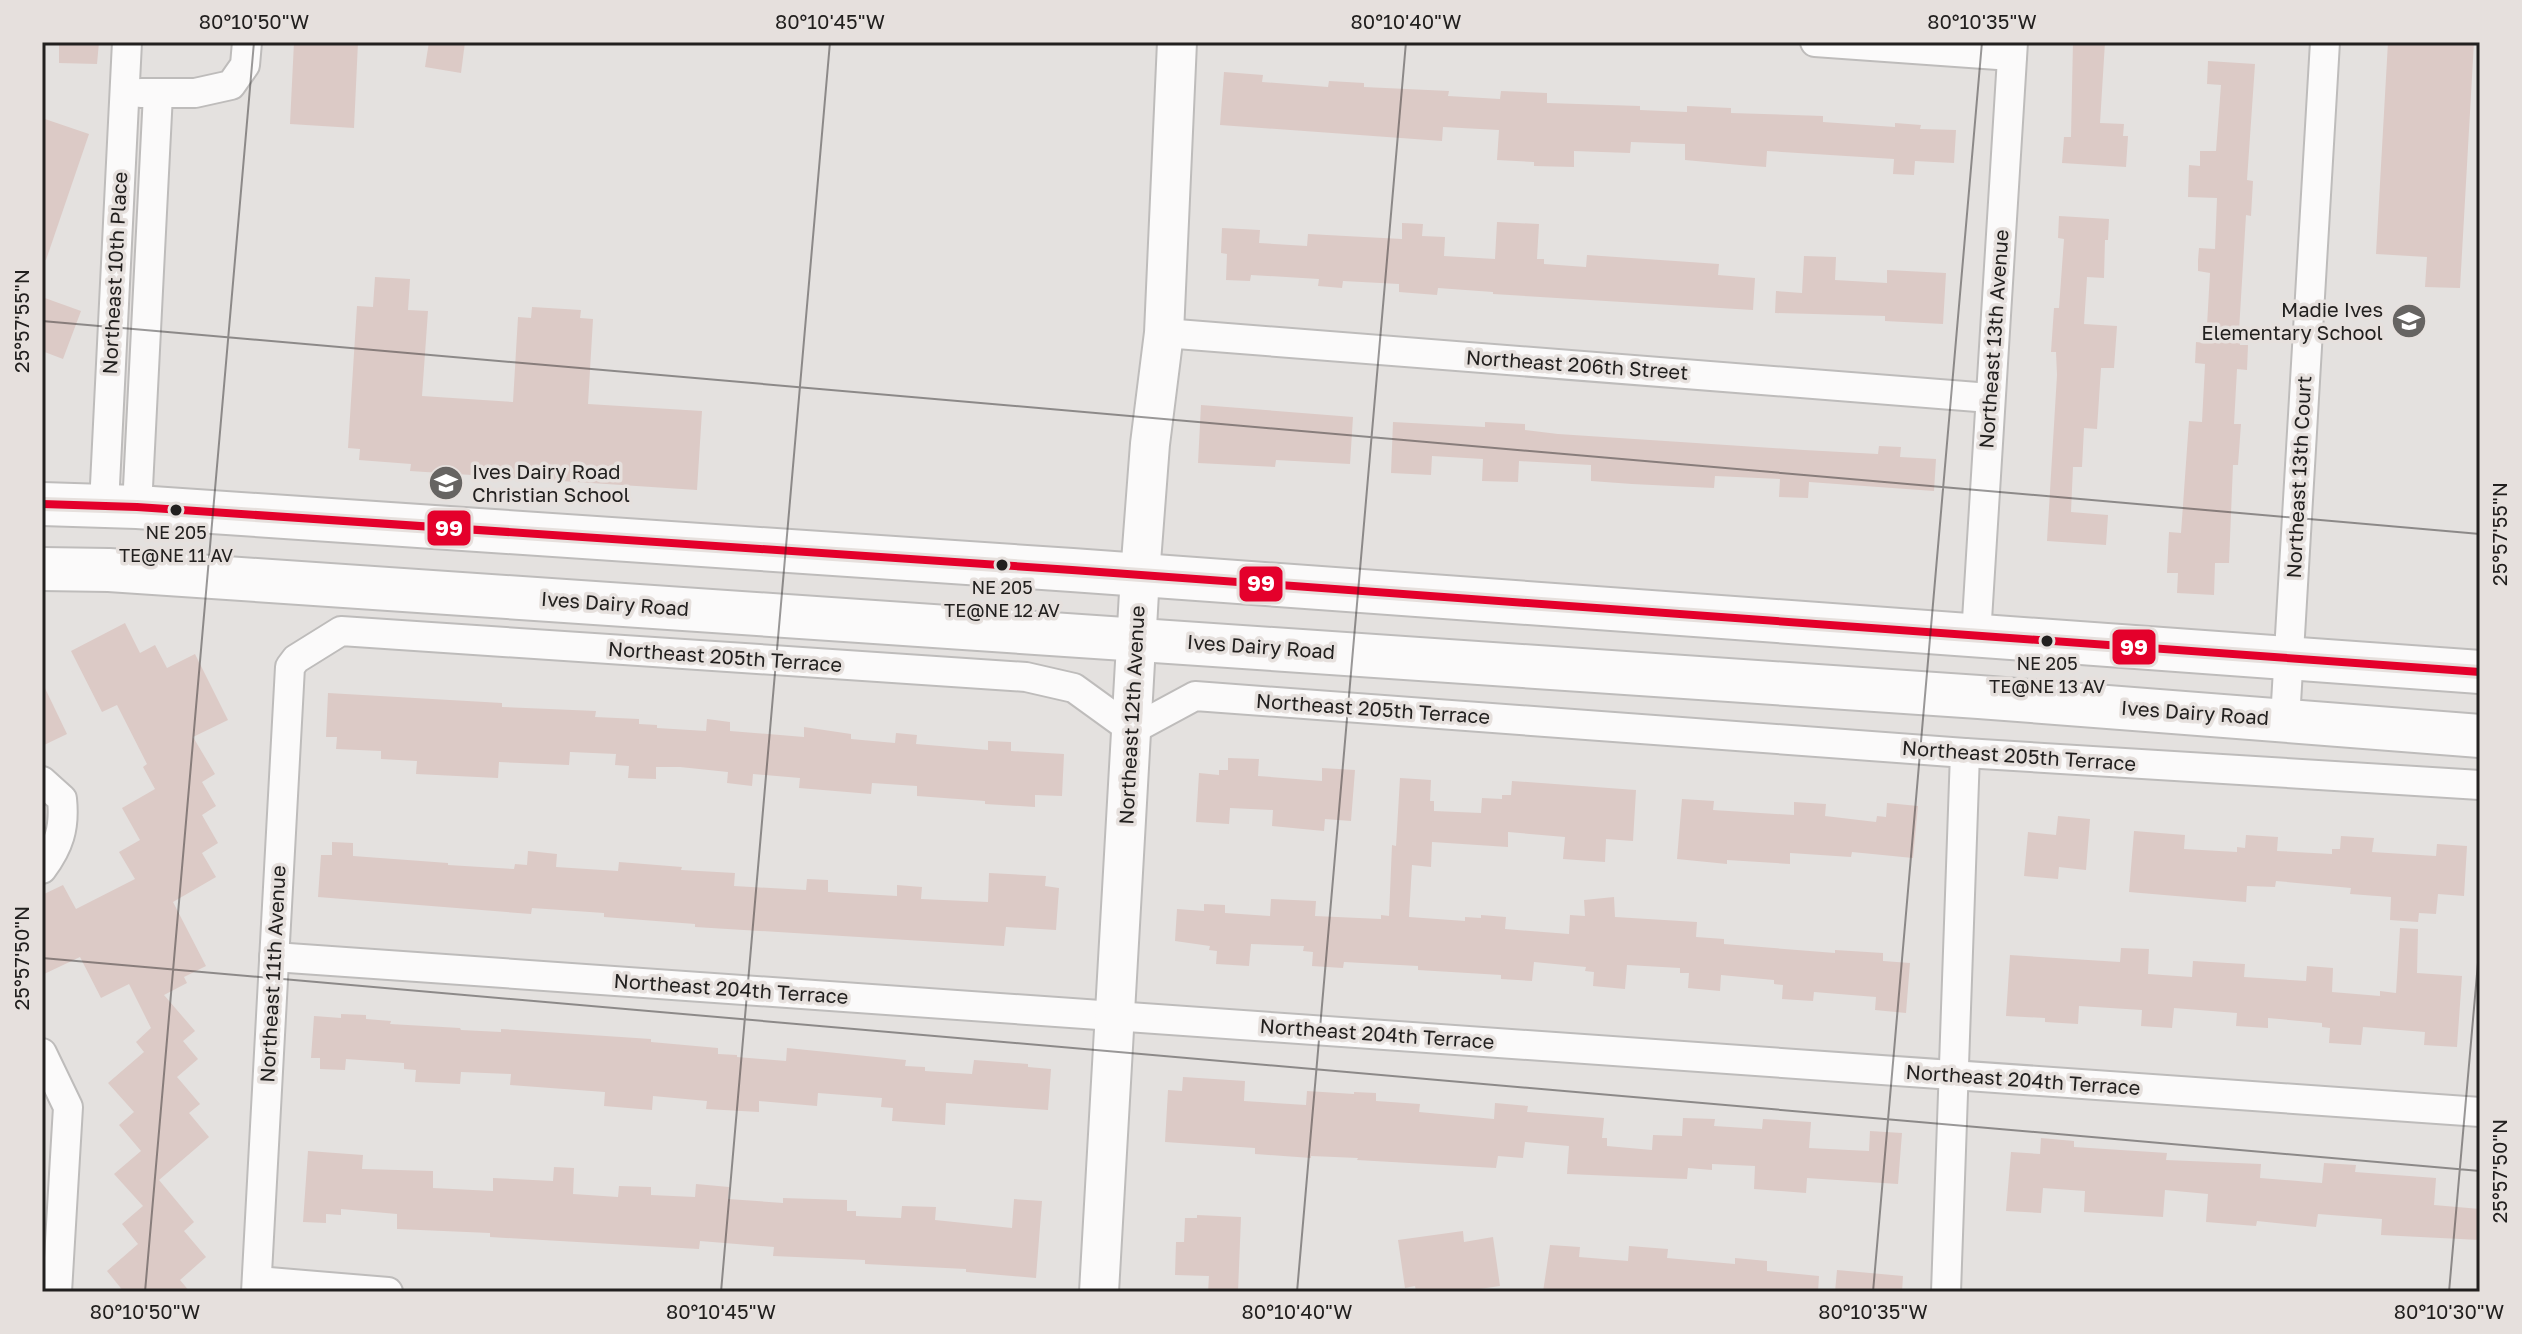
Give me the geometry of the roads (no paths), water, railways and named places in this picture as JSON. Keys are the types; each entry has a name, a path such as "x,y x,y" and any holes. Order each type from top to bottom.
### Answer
{"main road":[{"path":"42,504 120,506 1140,575 2480,672"},
{"name":"Ives Dairy Road","path":"42,569 109,570 1136,639 2480,736"}],"street":[{"name":"Northeast 10th Place","path":"120,506 118,222 127,42"},
{"path":"124,92 195,93 231,85 245,65 247,42"},
{"name":"Northeast 12th Avenue","path":"1099,1292 1140,575 1150,444 1164,333 1177,42"},
{"path":"1815,42 2013,49"},
{"name":"Northeast 13th Court","path":"2285,720 2325,42"},
{"name":"Northeast 13th Avenue","path":"1976,636 2013,49"},
{"name":"Northeast 10th Place","path":"120,506 152,223 158,94"},
{"path":"118,222 152,223"},
{"name":"Northeast 206th Street","path":"1164,333 1990,398"},
{"name":"Northeast 205th Terrace","path":"296,659 341,631 1026,677 1074,688 1132,730 1195,696 1965,753 2480,785"},
{"name":"Northeast 11th Avenue","path":"257,1287 290,667 296,659"},
{"path":"1946,1292 1965,753"},
{"path":"42,781 62,799 64,814 62,838 42,869"},
{"name":"Northeast 204th Terrace","path":"274,957 2480,1112"},
{"path":"42,1053 68,1107 52,1221 50,1258 57,1292"},
{"path":"257,1287 388,1292"}],"place":[{"name":"Madie Ives Elementary School","path":"2409,321"},
{"name":"Ives Dairy Road Christian School","path":"446,483"},
{"name":"NE 205 TE@NE 11 AV","path":"176,510"},
{"name":"NE 205 TE@NE 12 AV","path":"1002,565"},
{"name":"NE 205 TE@NE 13 AV","path":"2047,641"}]}
